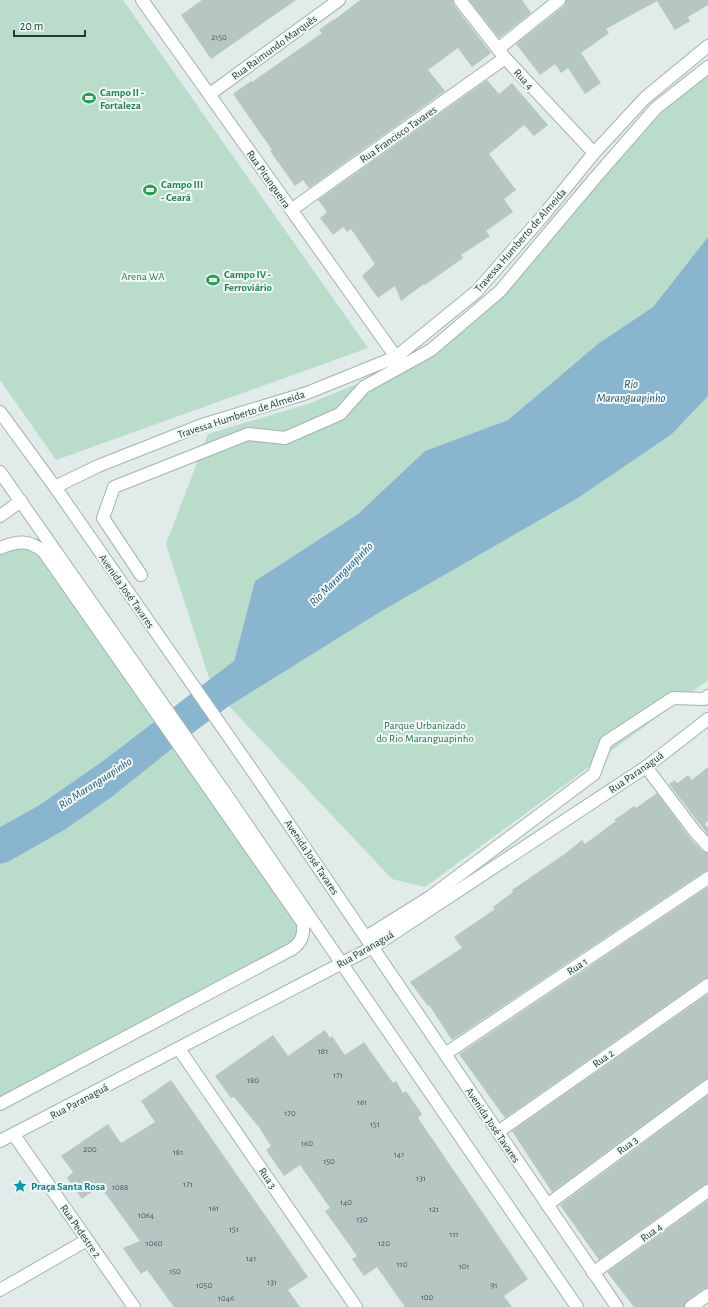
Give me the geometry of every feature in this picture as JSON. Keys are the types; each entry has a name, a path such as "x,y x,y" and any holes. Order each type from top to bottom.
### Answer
{"street":[{"name":"Rua Pitangueira","path":"142,0 396,357"},
{"name":"Rua Raimundo Marquês","path":"210,94 339,0"},
{"name":"Rua 4","path":"460,0 501,54 594,153"},
{"name":"Rua Francisco Tavares","path":"291,210 501,54 559,0"},
{"name":"Travessa Humberto de Almeida","path":"56,487 98,466 202,425 307,393 396,357 476,292 542,217 594,153 645,98 708,46"},
{"path":"140,575 103,518 114,487 248,434 285,438 340,414 364,387 431,350 500,291 656,108 708,66"},
{"name":"Avenida José Tavares","path":"0,412 56,487 252,770 617,1307"},
{"path":"0,472 21,501 125,660"},
{"path":"0,516 21,501"},
{"path":"0,548 15,543 27,542 37,546 44,552 125,660 341,963 577,1307"},
{"path":"370,942 594,774 606,742 673,698 704,699 708,696"},
{"name":"Rua Paranaguá","path":"0,1142 341,963 370,942 646,767 708,719"},
{"path":"646,767 696,833 708,846"},
{"path":"0,1104 272,960 292,949 299,943 304,933 303,923 218,792"},
{"name":"Rua 1","path":"445,1054 708,878"},
{"name":"Rua 2","path":"498,1132 708,985"},
{"name":"Rua 3","path":"179,1049 356,1307"},
{"name":"Rua 3","path":"547,1205 708,1086"},
{"name":"Rua Pedestre 2","path":"14,1134 134,1307"},
{"name":"Rua 4","path":"593,1273 708,1191"},
{"path":"0,1290 87,1240"},
{"path":"691,1307 708,1294"}],"green space":[{"name":"Arena WA","path":"0,0 123,0 368,348 56,460 0,380"},
{"path":"708,59 708,237 653,307 599,343 508,420 425,451 358,514 255,581 234,661 210,681 166,544 208,434 308,404 405,364 507,276 602,160 653,104"},
{"name":"Parque Urbanizado do Rio Maranguapinho","path":"708,396 708,680 425,887 392,879 229,706 380,612 578,498 672,434"},
{"path":"37,546 160,718 103,761 38,806 0,827 0,548"},
{"path":"178,744 303,923 299,943 0,1104 0,864 8,862 66,829 113,796"}],"water":[{"name":"Rio Maranguapinho","path":"708,237 708,396 672,434 578,498 380,612 229,706 178,744 113,796 66,829 8,862 0,864 0,827 38,806 103,761 234,661 255,581 358,514 425,451 508,420 599,343 653,307"}],"building":[{"path":"202,0 296,0 211,59 181,15"},
{"path":"360,0 453,0 454,5 491,53 472,67 458,48 428,70 445,91 309,188 303,180 295,186 233,94 322,33 319,30"},
{"path":"469,0 522,0 531,13 499,38"},
{"path":"566,0 708,0 708,5 688,17 690,21 675,30 657,1 606,29 609,33 581,53 601,83 585,94 568,68 561,73 555,64 540,75 516,44 564,6"},
{"path":"487,80 499,94 512,83 548,125 534,136 524,125 489,154 516,190 504,199 513,212 486,231 490,236 461,255 463,258 401,301 395,286 378,298 362,276 375,264 351,229 347,232 343,227 333,235 320,218 327,212 318,200"},
{"path":"708,767 708,821 705,824 708,828 708,835 669,784 675,780 676,783 679,782 688,775 692,780"},
{"path":"657,793 690,838 702,851 708,853 708,871 704,872 452,1040 429,1005 428,1006 410,982 462,948 454,937 495,909 493,907 513,892 512,890 566,853 582,840 585,844 616,821 614,820 634,806 636,808"},
{"path":"708,887 708,978 704,979 505,1118 459,1054"},
{"path":"708,994 708,1079 704,1080 552,1192 512,1131"},
{"path":"325,1030 330,1038 332,1036 345,1055 364,1042 393,1083 396,1081 403,1093 406,1091 422,1114 418,1118 528,1279 504,1296 512,1307 405,1307 377,1267 364,1276 352,1259 357,1256 325,1211 330,1208 300,1165 284,1176 266,1150 271,1146 258,1126 234,1097 231,1098 215,1076 273,1035 288,1056"},
{"path":"171,1080 308,1277 288,1290 300,1307 174,1307 147,1270 141,1274 123,1248 140,1241 100,1186 82,1199 67,1178 73,1172 61,1156 108,1124 121,1143 155,1122 141,1101"},
{"path":"708,1095 708,1184 704,1185 599,1260 560,1205"},
{"path":"708,1200 708,1288 704,1289 687,1301 684,1307 634,1307 607,1272"}],"place":[{"name":"Campo II - Fortaleza","path":"89,98"},
{"name":"Campo III - Ceará","path":"150,190"},
{"name":"Campo IV - Ferroviário","path":"213,280"},
{"name":"Praça Santa Rosa","path":"20,1186"}]}
